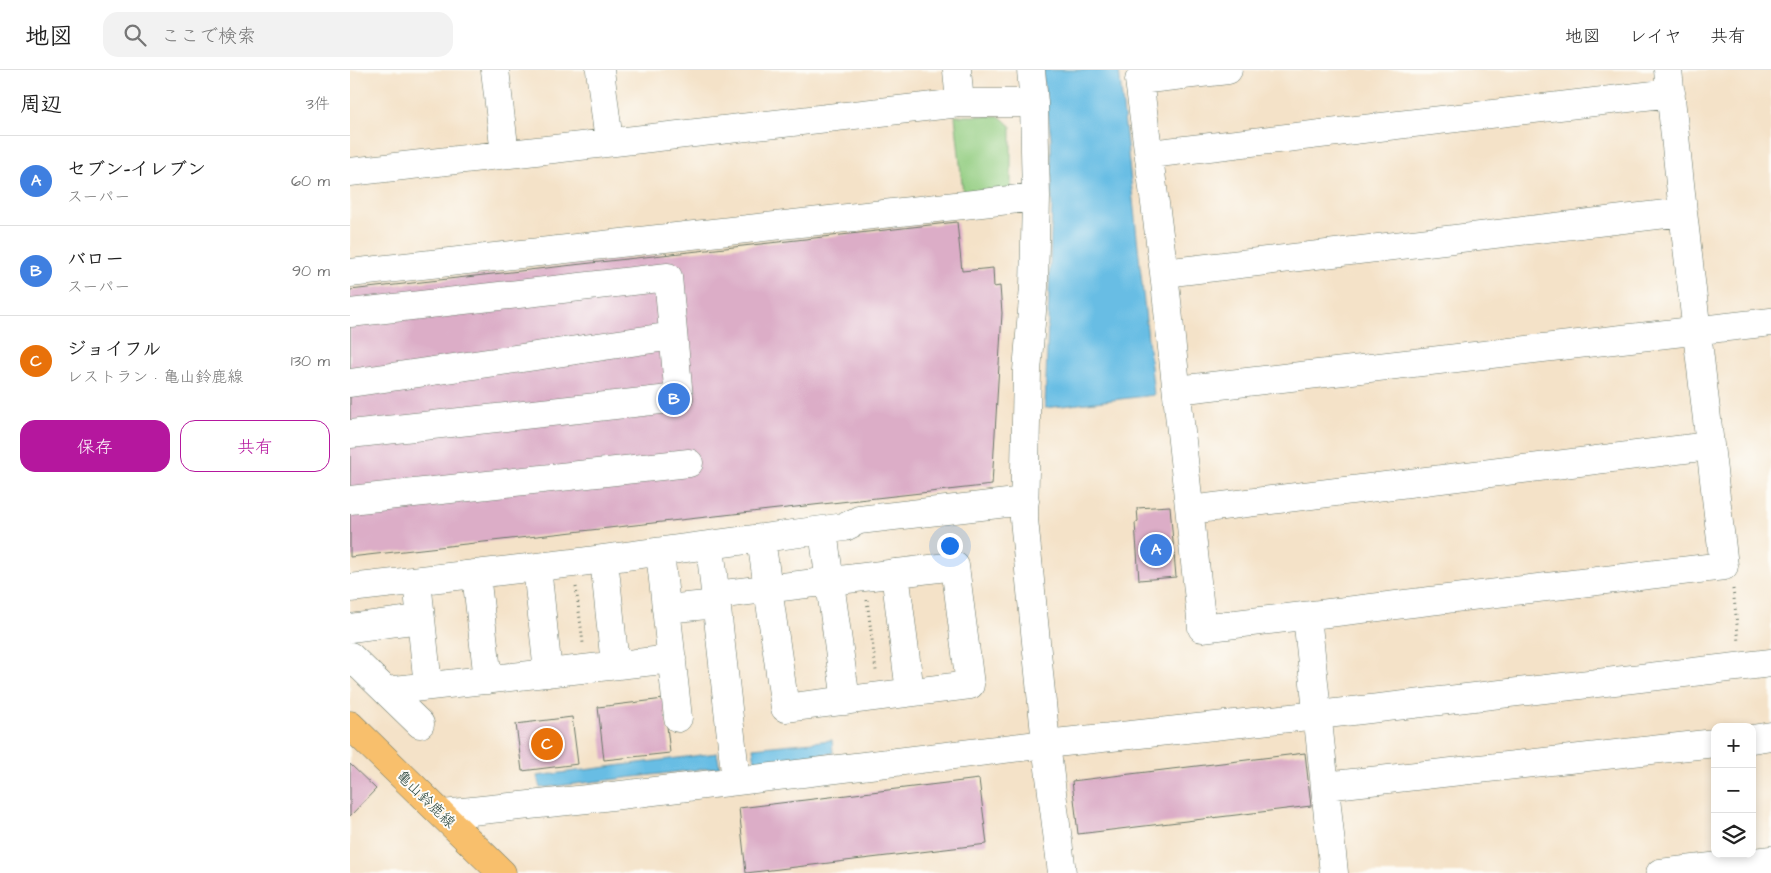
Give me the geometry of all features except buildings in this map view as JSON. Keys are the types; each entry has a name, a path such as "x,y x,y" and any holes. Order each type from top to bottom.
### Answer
{"main road":[{"name":"亀山鈴鹿線","path":"350,725 502,873"}],"street":[{"path":"495,70 505,154"},
{"path":"600,70 609,142"},
{"path":"957,70 960,103"},
{"path":"1031,70 1034,104 1036,197 1034,287 1027,371 1025,510 1046,744 1062,873"},
{"path":"1150,154 1670,81 1683,212 1724,566 1202,628 1164,273 1139,80 1154,74 1228,70"},
{"path":"350,172 960,103 1034,104"},
{"path":"350,273 1036,197"},
{"path":"1164,273 1683,212"},
{"path":"350,313 668,276 679,398 350,434"},
{"path":"1176,390 1771,322"},
{"path":"350,383 674,336"},
{"path":"1190,510 1710,446"},
{"path":"350,500 689,463"},
{"path":"350,588 573,563 761,539 834,529 859,520 1025,510"},
{"path":"834,529 829,581 846,700"},
{"path":"666,610 768,588 955,566 970,685 785,708 768,588 761,539"},
{"path":"716,545 720,598 744,780"},
{"path":"660,552 678,718"},
{"path":"604,559 615,665"},
{"path":"537,567 548,672"},
{"path":"895,573 910,692"},
{"path":"476,574 488,680"},
{"path":"417,581 428,686"},
{"path":"1307,616 1334,873"},
{"path":"350,628 420,619"},
{"path":"350,656 420,724"},
{"path":"386,691 672,658"},
{"path":"443,814 1771,663"},
{"path":"1756,738 1771,736"},
{"path":"1325,786 1711,743"},
{"path":"1660,873 1771,860"}],"path":[{"path":"573,563 586,669"},
{"path":"1724,566 1732,576 1739,649"}],"green space":[{"path":"955,116 999,116 1011,126 1011,189 963,193"}],"water":[{"path":"1042,70 1119,70 1154,395 1045,408 1052,205 1051,138"},
{"path":"832,740 833,753 755,762 753,748"},
{"path":"717,753 720,767 540,788 537,776"}],"place":[{"name":"バロー","path":"674,399"},
{"name":"セブン-イレブン","path":"1156,550"},
{"name":"ジョイフル","path":"547,744"}]}
